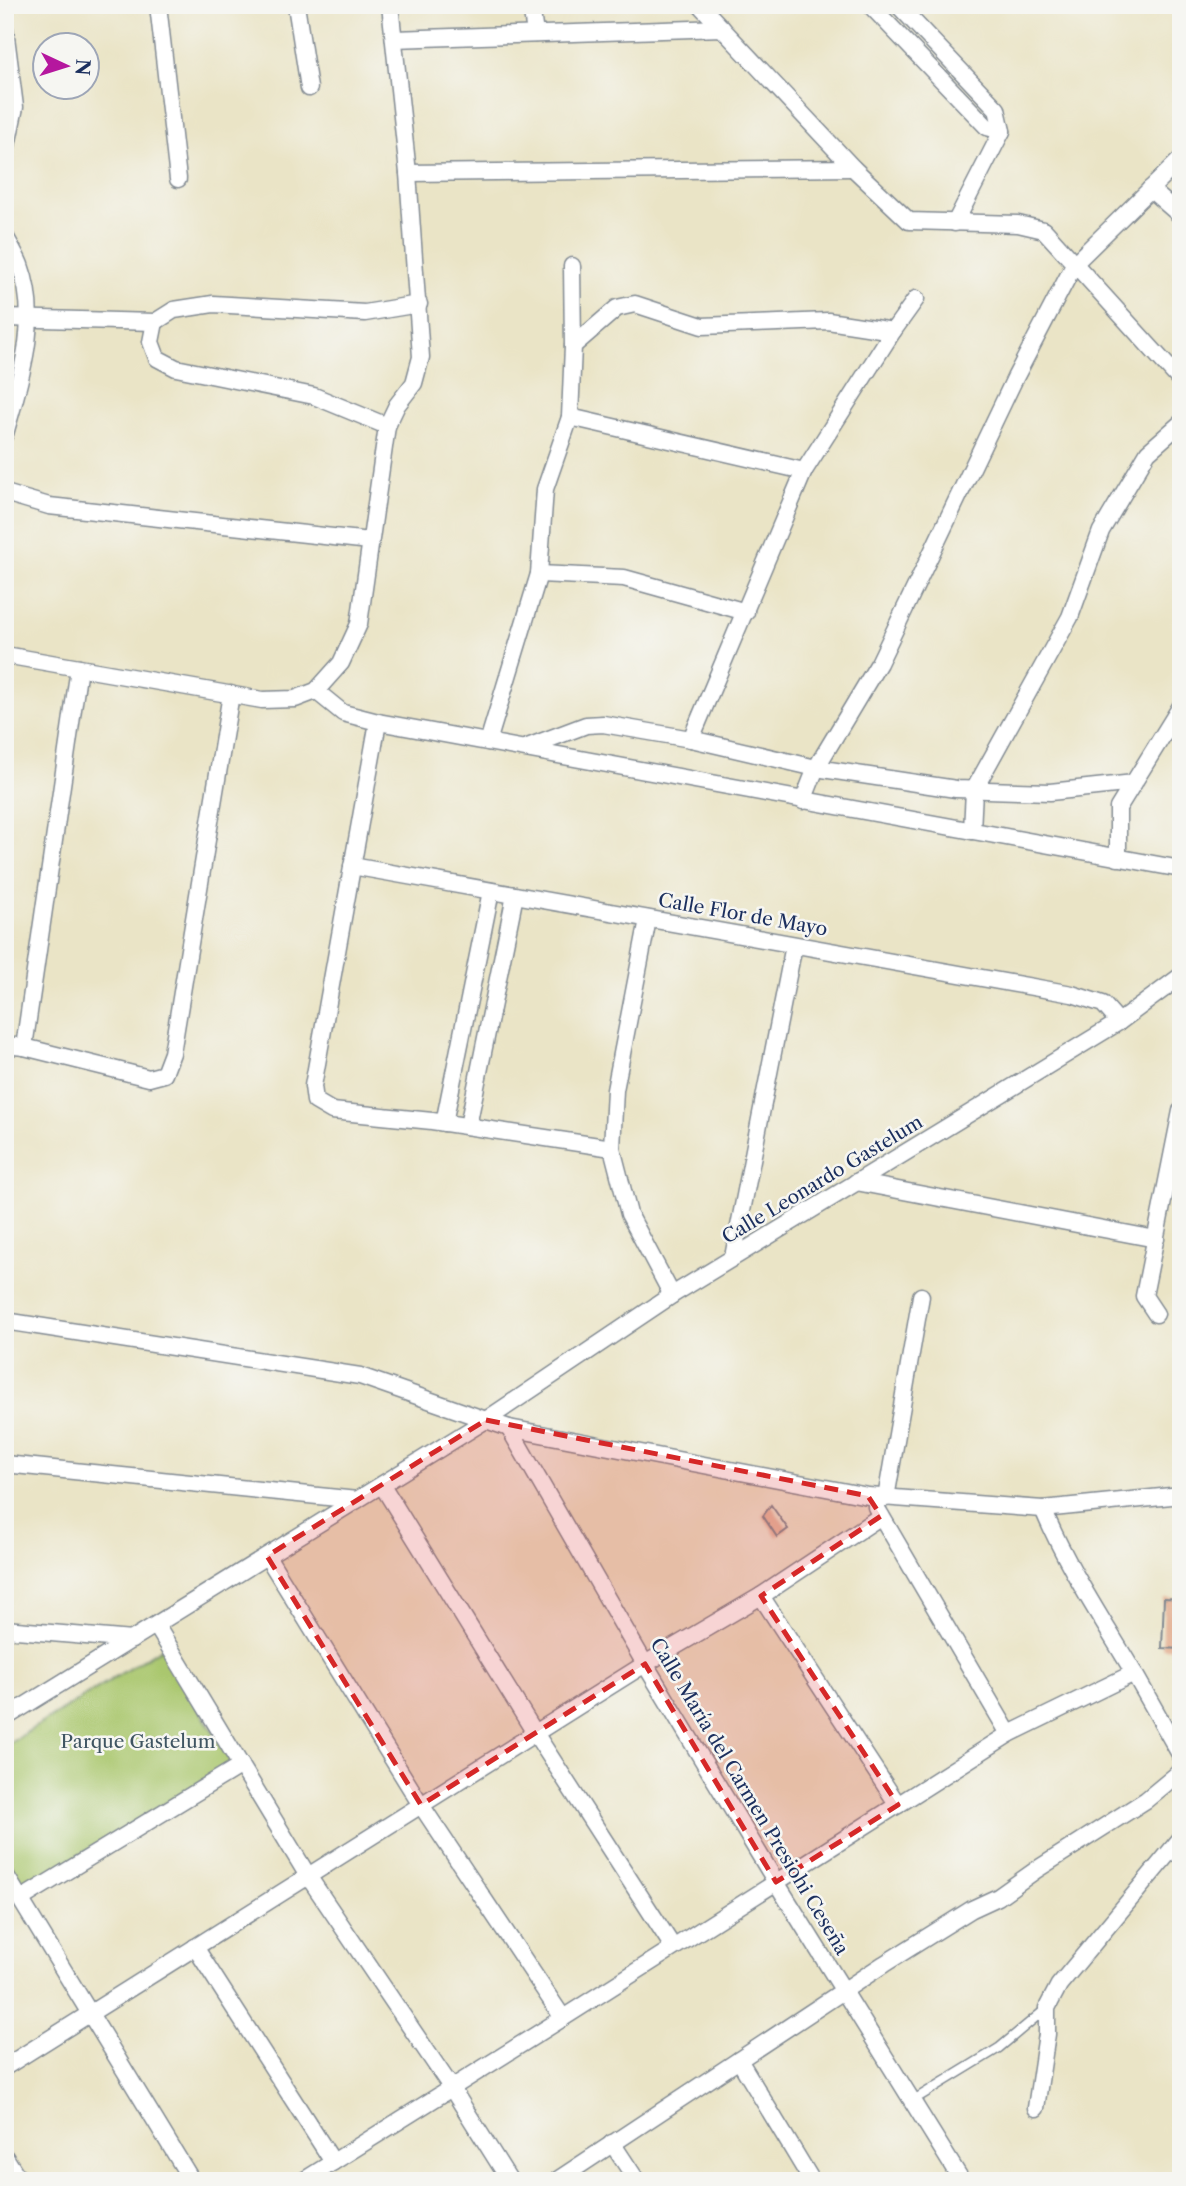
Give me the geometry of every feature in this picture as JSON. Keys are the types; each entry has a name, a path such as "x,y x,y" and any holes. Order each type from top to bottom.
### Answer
{"street":[{"path":"158,5 178,179"},
{"path":"296,5 309,88"},
{"path":"5,655 262,700 295,699 316,691 341,663 359,624 387,426 397,405 414,383 421,357 408,173 390,5"},
{"path":"531,5 535,34"},
{"path":"700,5 853,168 889,205 909,221 1018,224 1044,230 1181,381"},
{"path":"870,5 987,127 1002,131"},
{"path":"898,5 997,109 1002,131 955,223"},
{"path":"394,39 722,28"},
{"path":"5,29 15,107 5,155"},
{"path":"803,801 816,768 879,663 1015,378 1074,263 1181,159"},
{"path":"408,173 853,168"},
{"path":"1150,189 1181,216"},
{"path":"5,236 20,266 29,307 28,352 5,434"},
{"path":"488,741 539,574 545,489 570,417 572,266"},
{"path":"691,739 804,471 916,299"},
{"path":"5,318 155,322 174,310 213,304 365,313 419,304"},
{"path":"573,346 617,308 635,304 702,326 828,321 893,331"},
{"path":"155,322 151,342 157,358 176,368 281,387 314,396 387,426"},
{"path":"570,417 804,471"},
{"path":"972,831 974,790 1070,617 1101,531 1148,452 1181,423"},
{"path":"5,493 49,506 370,541"},
{"path":"539,574 624,578 746,612"},
{"path":"24,1047 79,667"},
{"path":"316,691 342,713 378,722 1181,869"},
{"path":"5,1045 24,1047 149,1079 164,1074 172,1053 231,694"},
{"path":"1118,858 1118,808 1181,706"},
{"path":"378,722 313,1086 315,1101 332,1111 468,1126 612,1148"},
{"path":"522,749 586,725 603,724 691,739 816,768 956,789 1050,792 1134,783"},
{"name":"Calle Flor de Mayo","path":"352,866 1072,994 1103,1004 1119,1022"},
{"path":"444,1123 491,891"},
{"path":"468,1126 515,895"},
{"path":"648,919 615,1090 612,1148 629,1214 672,1295"},
{"path":"733,1257 794,945"},
{"name":"Calle Leonardo Gastelum","path":"5,1718 486,1420 672,1295 1119,1022 1181,976"},
{"path":"1156,1314 1144,1296 1181,1111"},
{"path":"856,1182 1156,1239"},
{"path":"886,1498 921,1296"},
{"path":"5,1321 360,1376 509,1428 868,1496 1043,1509 1181,1495"},
{"name":"Calle María del Carmen Presiohi Ceseña","path":"509,1428 645,1664 776,1882 962,2181"},
{"path":"5,1464 357,1500"},
{"path":"382,1485 535,1733 673,1947"},
{"path":"868,1496 1009,1734"},
{"path":"1043,1509 1074,1573 1135,1673 1181,1756"},
{"path":"5,2067 645,1664 761,1596 881,1516"},
{"path":"268,1556 421,1805 563,2018"},
{"path":"761,1596 898,1805"},
{"path":"156,1625 308,1876 451,2087 510,2181"},
{"path":"5,1629 132,1640"},
{"path":"303,2181 1009,1734 1135,1673"},
{"path":"21,1899 241,1765"},
{"path":"556,2181 844,1991 972,1909 998,1897 1146,1800 1181,1771"},
{"path":"1036,2108 1047,2008 1059,1985 1181,1838"},
{"path":"5,1874 192,2181"},
{"path":"195,1947 333,2162"},
{"path":"738,2060 812,2181"},
{"path":"612,2143 637,2181"},
{"path":"5,2157 20,2181"}],"lane":[{"path":"912,2101 999,2048 1047,2008"}],"highlighted area":[{"path":"486,1420 868,1496 881,1516 761,1596 898,1805 776,1882 645,1664 421,1805 267,1556"}],"green space":[{"name":"Parque Gastelum","path":"162,1648 232,1763 22,1890 5,1861 5,1746"}],"building":[{"path":"771,1505 788,1529 777,1537 763,1516"},
{"path":"1164,1598 1181,1599 1181,1649 1162,1648"}]}
